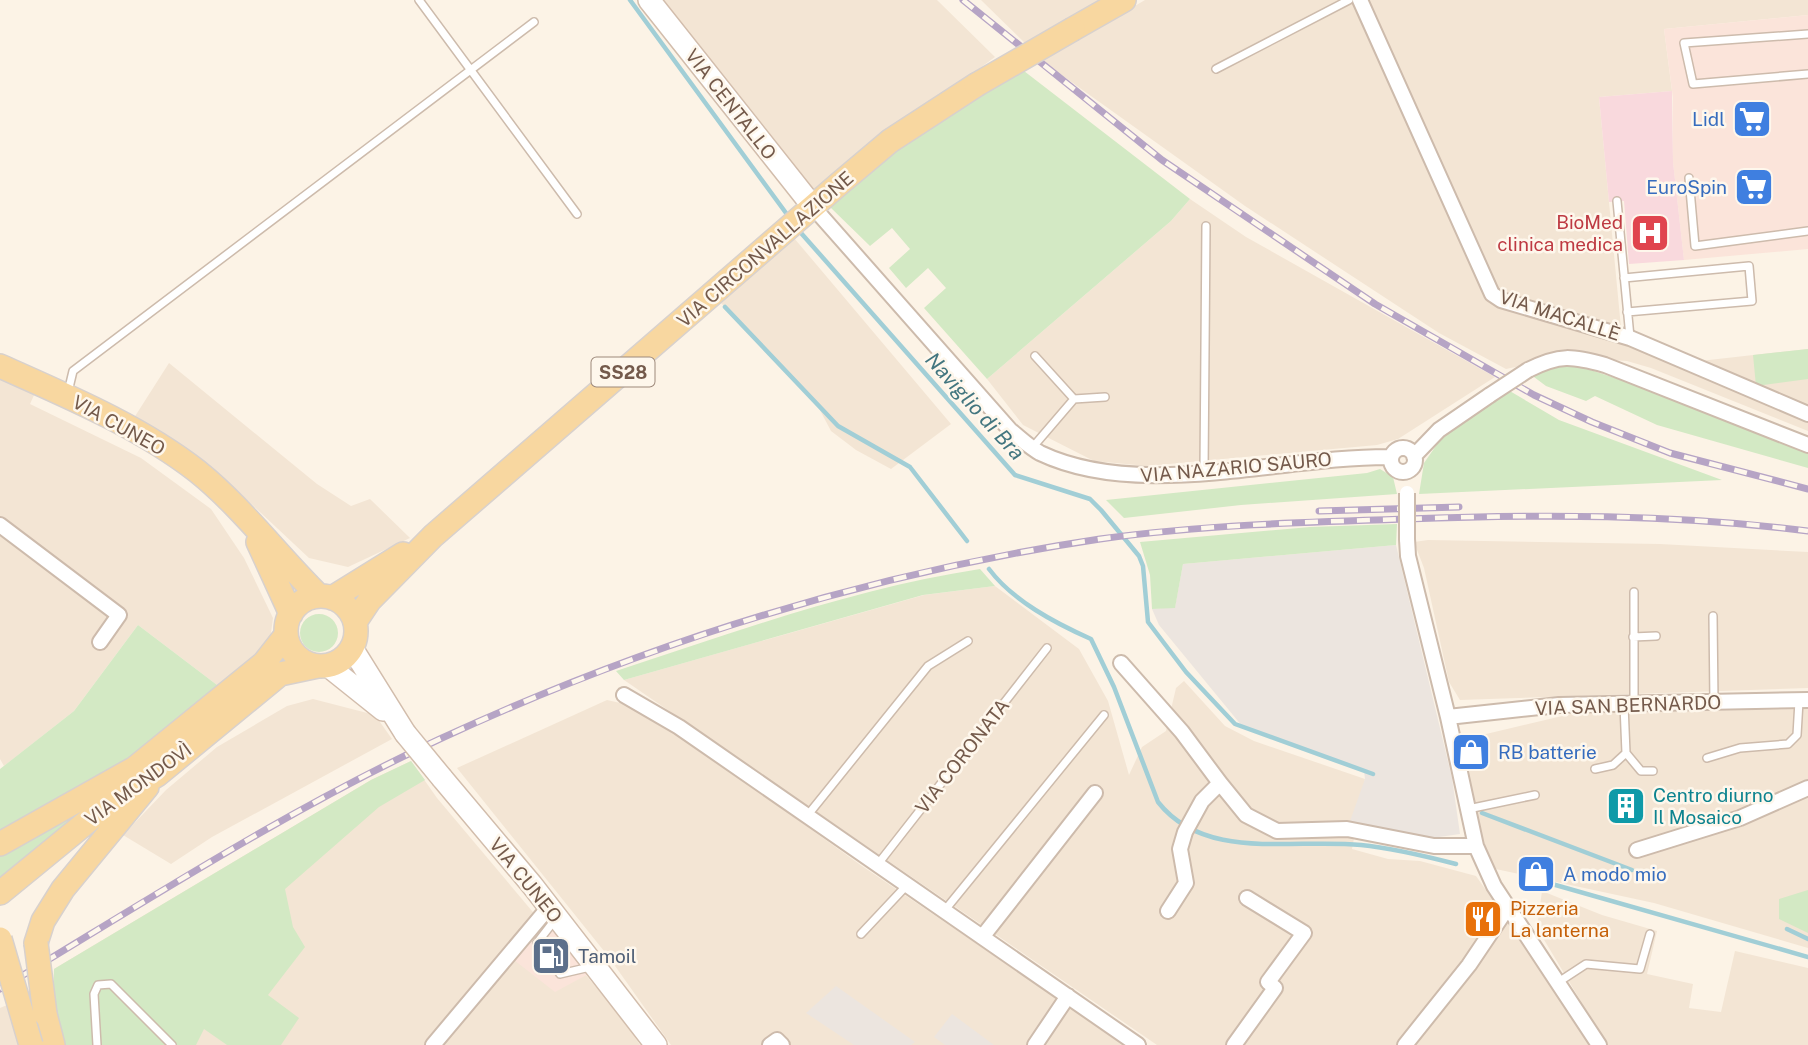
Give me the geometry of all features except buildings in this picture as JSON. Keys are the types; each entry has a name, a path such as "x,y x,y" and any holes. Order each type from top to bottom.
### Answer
{"main road":[{"name":"VIA CENTALLO","path":"649,0 814,208"},
{"name":"VIA CIRCONVALLAZIONE","path":"355,622 369,601 433,536 890,141 976,85 1124,0"},
{"name":"VIA CUNEO","path":"0,366 68,397 163,447 198,472 326,597"},
{"name":"VIA CUNEO","path":"227,500 262,549 289,625"},
{"name":"VIA CIRCONVALLAZIONE","path":"326,597 433,536"},
{"path":"323,666 346,656 352,648 355,622 350,611 326,597 308,599 289,625 296,656 323,666 399,725"},
{"name":"VIA MONDOVÌ","path":"0,893 105,807 264,663 289,625"},
{"path":"352,648 399,725"},
{"name":"VIA MONDOVÌ","path":"146,771 278,676 323,666"},
{"name":"VIA CUNEO","path":"399,725 553,912 656,1045"},
{"path":"0,844 146,771"},
{"path":"53,1045 45,1014 36,943 43,921 63,889 102,845 146,771"},
{"path":"0,939 31,1045"}],"street":[{"name":"VIA MACALLÈ","path":"1360,0 1492,294 1501,300 1630,338 1808,414"},
{"name":"VIA NAZARIO SAURO","path":"814,208 1010,430 1032,447 1075,466 1121,476 1355,457 1391,457"},
{"path":"1414,456 1439,430 1528,370 1552,359 1572,356 1605,365 1808,445"},
{"path":"1402,448 1410,450 1414,456 1414,465 1406,471 1393,468 1391,457 1402,448"},
{"path":"1406,471 1408,556 1448,717 1476,846 1508,907 1599,1045"},
{"path":"0,525 119,615 100,642"},
{"path":"1121,663 1182,732 1246,815 1277,831 1347,829 1434,846 1476,846"},
{"path":"624,695 679,727 1138,1045"},
{"name":"VIA SAN BERNARDO","path":"1448,717 1559,705 1803,700"},
{"path":"1168,911 1186,883 1180,849 1188,825 1220,783"},
{"path":"1637,850 1740,818 1808,788"},
{"path":"983,936 1095,793"},
{"path":"1234,1045 1275,988 1268,982 1304,933 1247,898"},
{"path":"1405,1045 1469,965 1508,907"},
{"path":"433,1045 553,912"},
{"path":"1035,1045 1068,996"},
{"path":"770,1045 777,1040 782,1045"}],"lane":[{"path":"419,0 577,214"},
{"path":"1216,69 1349,0"},
{"path":"68,397 73,371 534,22"},
{"path":"1808,34 1684,43 1693,85 1808,74"},
{"path":"1689,178 1695,246 1808,231"},
{"path":"1617,201 1630,338"},
{"path":"1204,471 1206,226"},
{"path":"1624,278 1749,266 1752,302 1628,312"},
{"path":"1035,356 1074,399"},
{"path":"1032,447 1074,399 1105,397"},
{"path":"1634,592 1626,753 1641,771 1653,771"},
{"path":"1713,616 1714,702"},
{"path":"1633,636 1656,636"},
{"path":"807,816 928,666 968,641"},
{"name":"VIA CORONATA","path":"877,864 1047,648"},
{"path":"1707,758 1740,748 1788,744 1797,735 1803,700"},
{"path":"945,910 1104,715"},
{"path":"1595,769 1613,765 1626,753"},
{"path":"1467,810 1535,795"},
{"path":"861,934 908,884"},
{"path":"542,949 537,943 553,912"},
{"path":"1557,983 1586,964 1640,969 1650,934"},
{"path":"550,959 561,974 594,965"},
{"path":"97,1045 94,993 98,985 104,982 111,984 172,1045"}],"shaded area":[{"path":"646,0 937,0 995,57 804,196"},
{"path":"981,0 1103,0 1030,48"},
{"path":"1145,0 1808,0 1808,15 1664,29 1672,91 1599,97 1621,328 1700,361 1808,349 1808,431 1651,368 1627,361 1561,357 1506,369 1439,333 1245,206 1042,61"},
{"path":"1808,15 1808,249 1684,260 1673,162 1673,98 1664,29"},
{"path":"1672,91 1673,162 1684,260 1629,264 1624,201 1609,202 1599,97"},
{"path":"1190,199 1246,237 1495,377 1398,439 1377,445 1147,466 1094,461 1023,425 987,379 1171,221"},
{"path":"794,238 951,424 891,469 856,450 831,431 813,397 719,301"},
{"path":"0,353 44,373 30,404 141,458 211,509 244,558 273,618 270,640 261,657 221,688 138,625 74,711 4,766 0,759"},
{"path":"169,363 317,484 351,506 370,499 410,538 348,567 309,558 230,484 132,421"},
{"path":"1428,540 1660,544 1808,552 1808,688 1460,700 1449,682 1424,568 1414,542"},
{"path":"1396,545 1452,778 1460,834 1425,839 1350,821 1365,779 1364,771 1242,726 1159,625 1152,609 1175,607 1183,564"},
{"path":"995,586 1079,649 1108,701 1129,775 1142,747 1166,731 1176,688 1184,681 1225,726 1254,741 1365,779 1352,849 1388,859 1420,861 1476,876 1595,1045 1157,1045 624,680 924,595"},
{"path":"313,699 375,715 392,739 212,837 171,864 123,835 166,790 217,747 287,706"},
{"path":"607,700 629,705 668,727 862,866 1126,1045 671,1045 608,956 457,768"},
{"path":"1808,709 1808,948 1654,903 1491,868 1470,800 1465,739 1575,713"},
{"path":"411,761 437,798 622,1018 640,1045 63,1045 53,1004 54,969 371,780"},
{"path":"1542,891 1602,915 1657,931 1647,974 1693,984 1689,1008 1721,1012 1735,951 1808,968 1808,1045 1607,1045 1537,928"},
{"path":"549,917 592,972 555,992 514,960"},
{"path":"836,986 915,1042 911,1045 854,1045 806,1013"},
{"path":"7,1005 19,1045 0,1045 0,1008"},
{"path":"952,1014 994,1045 945,1045 934,1037"}],"green space":[{"path":"1024,71 1190,199 1171,221 987,379 924,308 946,288 928,268 906,288 889,268 910,249 892,228 870,246 830,207 904,141"},
{"path":"1808,349 1808,379 1756,386 1753,355"},
{"path":"1563,361 1655,391 1808,451 1808,468 1657,425 1595,396 1586,401 1546,386 1530,374"},
{"path":"1508,390 1559,420 1722,480 1419,494 1424,463 1440,440"},
{"path":"1380,469 1393,477 1397,494 1241,505 1124,518 1106,500 1367,473"},
{"path":"1397,524 1396,545 1183,564 1175,608 1152,609 1150,575 1140,542 1310,527"},
{"path":"980,569 995,586 923,595 624,680 616,671 841,599"},
{"path":"319,614 333,619 338,633 333,647 319,652 305,647 300,633 305,619"},
{"path":"138,625 221,688 163,738 0,836 0,769 74,711"},
{"path":"411,761 425,780 379,807 285,889 293,927 305,947 268,995 299,1018 281,1045 227,1045 204,1029 196,1045 63,1045 53,1004 54,969 371,780"},
{"path":"79,809 77,816 0,880 0,855"},
{"path":"1808,890 1808,933 1779,919 1779,899"}],"waterway":[{"name":"Naviglio di Bra","path":"630,0 786,213"},
{"name":"Naviglio di Bra","path":"801,233 1015,475 1090,499 1101,510 1139,556 1143,566 1148,622 1186,672 1235,724 1373,774"},
{"path":"725,307 838,426 910,467 967,541"},
{"path":"989,569 1022,601 1063,626 1091,639 1114,687 1158,802 1177,821 1200,833 1225,840 1361,845 1397,850 1456,864"},
{"name":"Naviglio di Bra","path":"1482,813 1632,870"},
{"path":"1545,882 1808,957"},
{"name":"Naviglio di Bra","path":"1787,929 1808,939"}],"railway":[{"path":"963,0 1162,160 1375,304 1534,395 1592,422 1670,453 1808,489"},
{"path":"1319,511 1459,507"},
{"path":"0,989 273,826 442,738 600,671 764,615 846,592 1015,553 1100,539 1253,525 1557,516 1658,518 1808,531"}],"place":[{"name":"Lidl","path":"1752,119"},
{"name":"EuroSpin","path":"1754,187"},
{"name":"BioMed clinica medica","path":"1650,233"},
{"name":"RB batterie","path":"1471,752"},
{"name":"Centro diurno Il Mosaico","path":"1626,806"},
{"name":"A modo mio","path":"1536,874"},
{"name":"Pizzeria La lanterna","path":"1483,919"},
{"name":"Tamoil","path":"551,956"}]}
